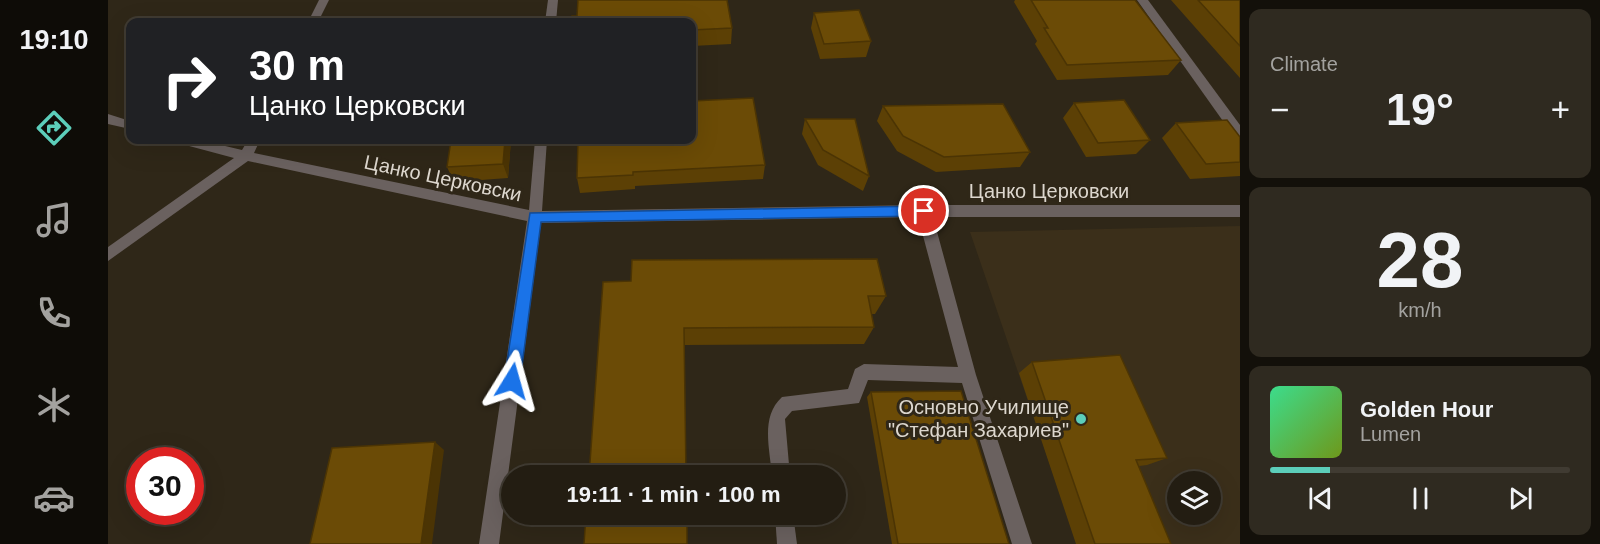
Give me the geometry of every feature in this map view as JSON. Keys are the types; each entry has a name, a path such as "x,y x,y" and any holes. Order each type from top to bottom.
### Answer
{"street":[{"path":"315,18 324,0"},
{"path":"551,18 553,0"},
{"path":"1142,0 1240,135"},
{"path":"108,119 126,125"},
{"name":"Цанко Церковски","path":"199,144 535,217 924,211 1240,212"},
{"path":"108,255 246,156 252,144"},
{"path":"489,544 535,217 541,144"},
{"path":"924,211 968,375 1022,544"},
{"path":"780,465 776,418 780,410 788,403 853,397 857,391 861,374 864,372 968,375"},
{"path":"785,525 787,544"}],"shaded area":[{"path":"1240,226 1240,544 1077,544 970,232"}],"building":[{"path":"578,0 727,0 732,28 696,30 696,18 572,18 577,16"},
{"path":"1031,0 1135,0 1181,60 1067,65 1044,28 1048,28"},
{"path":"1198,0 1240,0 1240,46"},
{"path":"859,10 871,41 824,44 814,13"},
{"path":"753,98 765,165 633,172 633,175 577,178 578,144 696,144 696,101"},
{"path":"1124,100 1150,140 1098,143 1074,103"},
{"path":"1003,104 1030,152 944,157 903,136 883,106"},
{"path":"805,119 855,119 869,176 823,150"},
{"path":"1227,120 1240,137 1240,162 1206,164 1176,123"},
{"path":"450,144 505,144 503,164 447,167"},
{"path":"877,259 886,296 868,296 874,327 684,328 686,465 590,465 603,282 631,281 632,260"},
{"name":"Основно Училище \"Стефан Захариев\"","path":"1120,355 1167,458 1136,460 1171,544 1095,544 1032,362"},
{"path":"961,391 1009,544 898,544 871,392"},
{"path":"435,442 421,544 310,544 332,448"},
{"path":"585,525 687,525 687,544 584,544"}],"place":[{"name":"Основно Училище \"Стефан Захариев\"","path":"1081,419"}],"route":[{"path":"512,381 535,217 924,211"}]}
